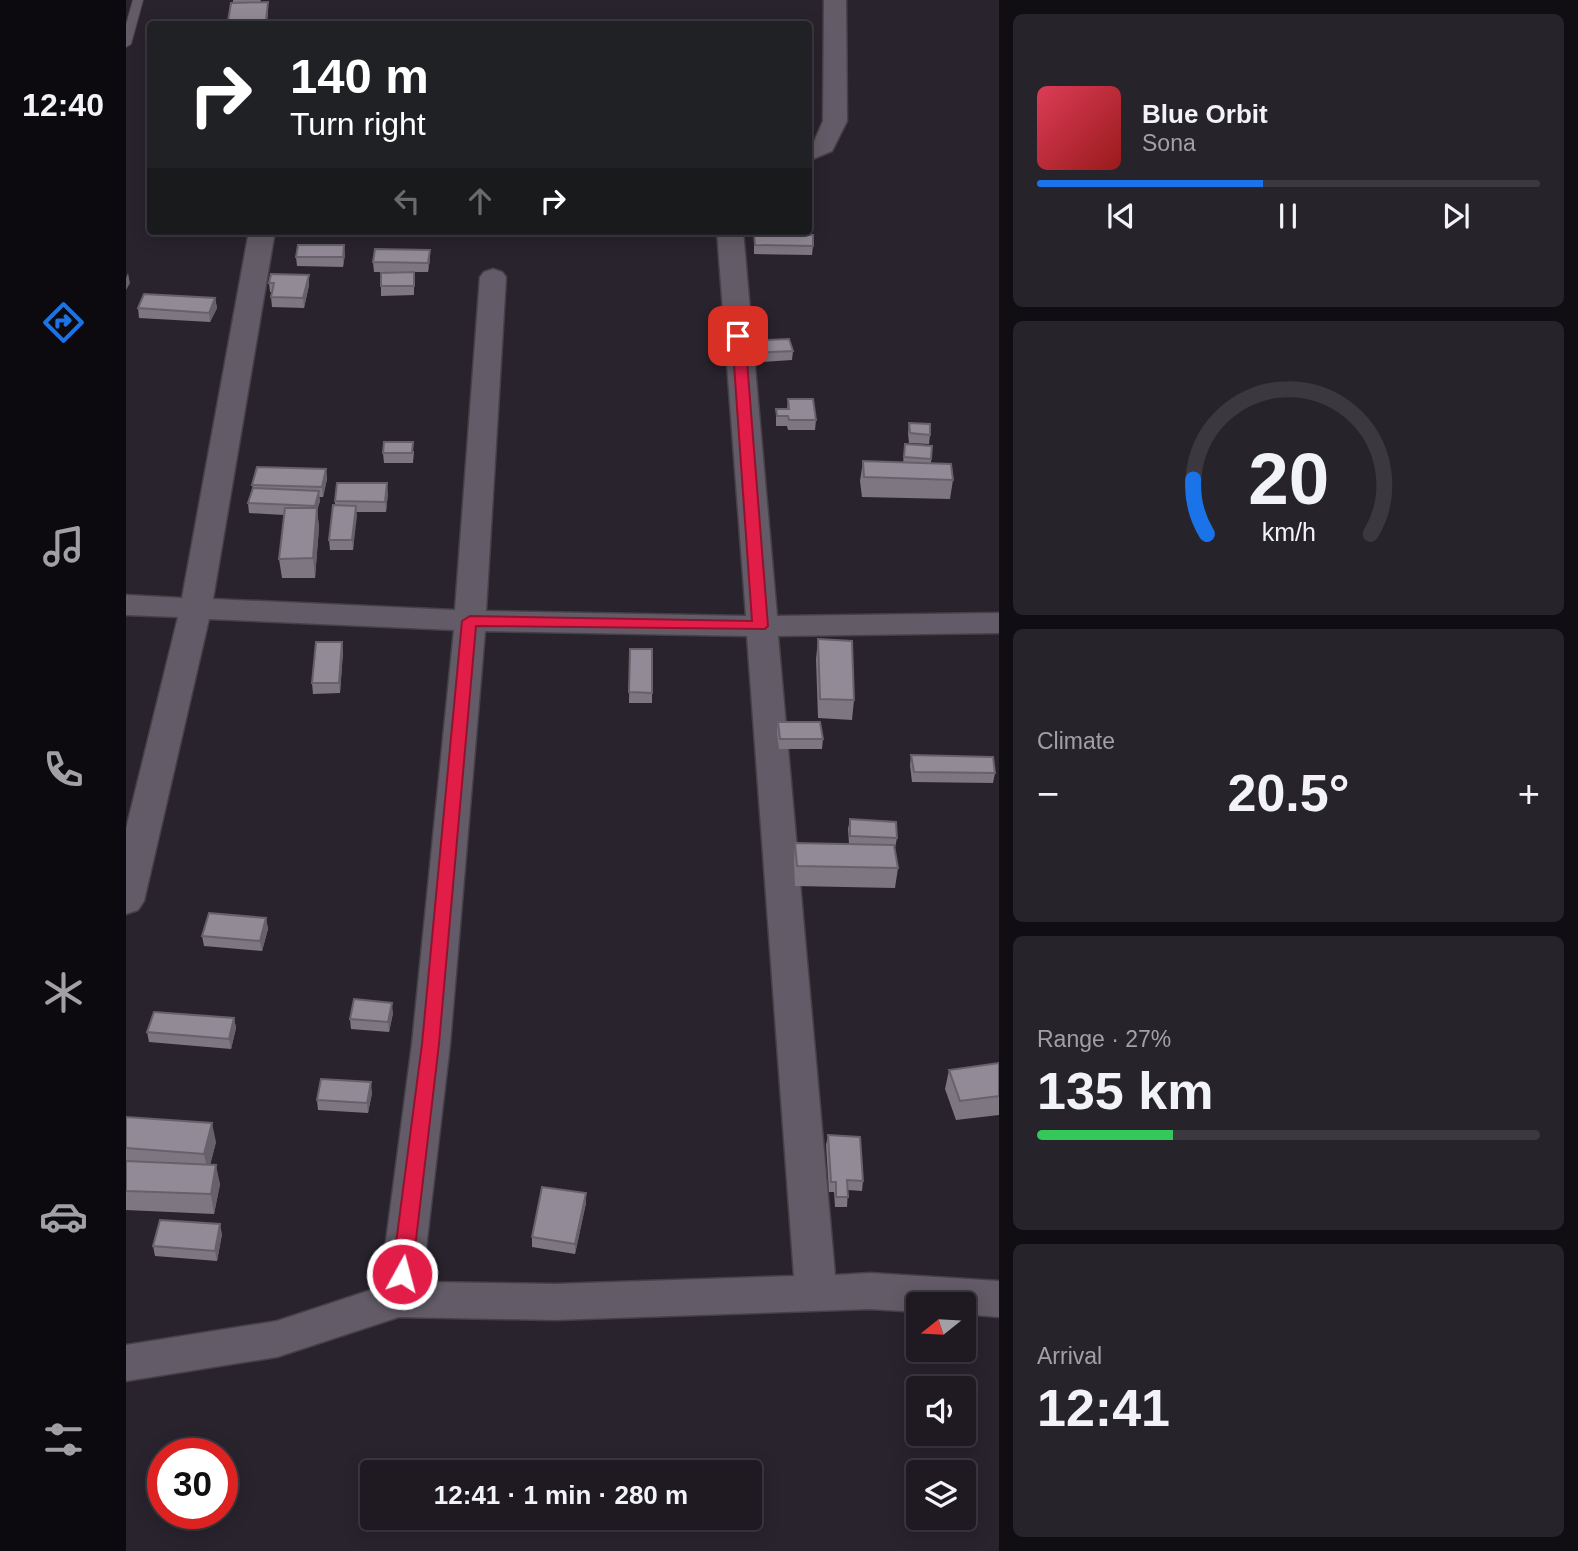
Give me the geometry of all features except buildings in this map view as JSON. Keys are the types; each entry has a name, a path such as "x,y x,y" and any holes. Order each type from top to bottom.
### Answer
{"street":[{"path":"812,152 824,146 835,121 835,0"},
{"path":"126,901 195,607 261,235"},
{"path":"730,235 816,1292"},
{"path":"399,1299 430,1044 470,621 493,278"},
{"path":"126,605 470,621 760,626 999,623"},
{"path":"126,1363 277,1339 399,1299 555,1303 870,1291 999,1299"}],"lane":[{"path":"126,44 138,0"}],"route":[{"path":"402,1274 430,1044 470,621 760,626 738,336"}]}
